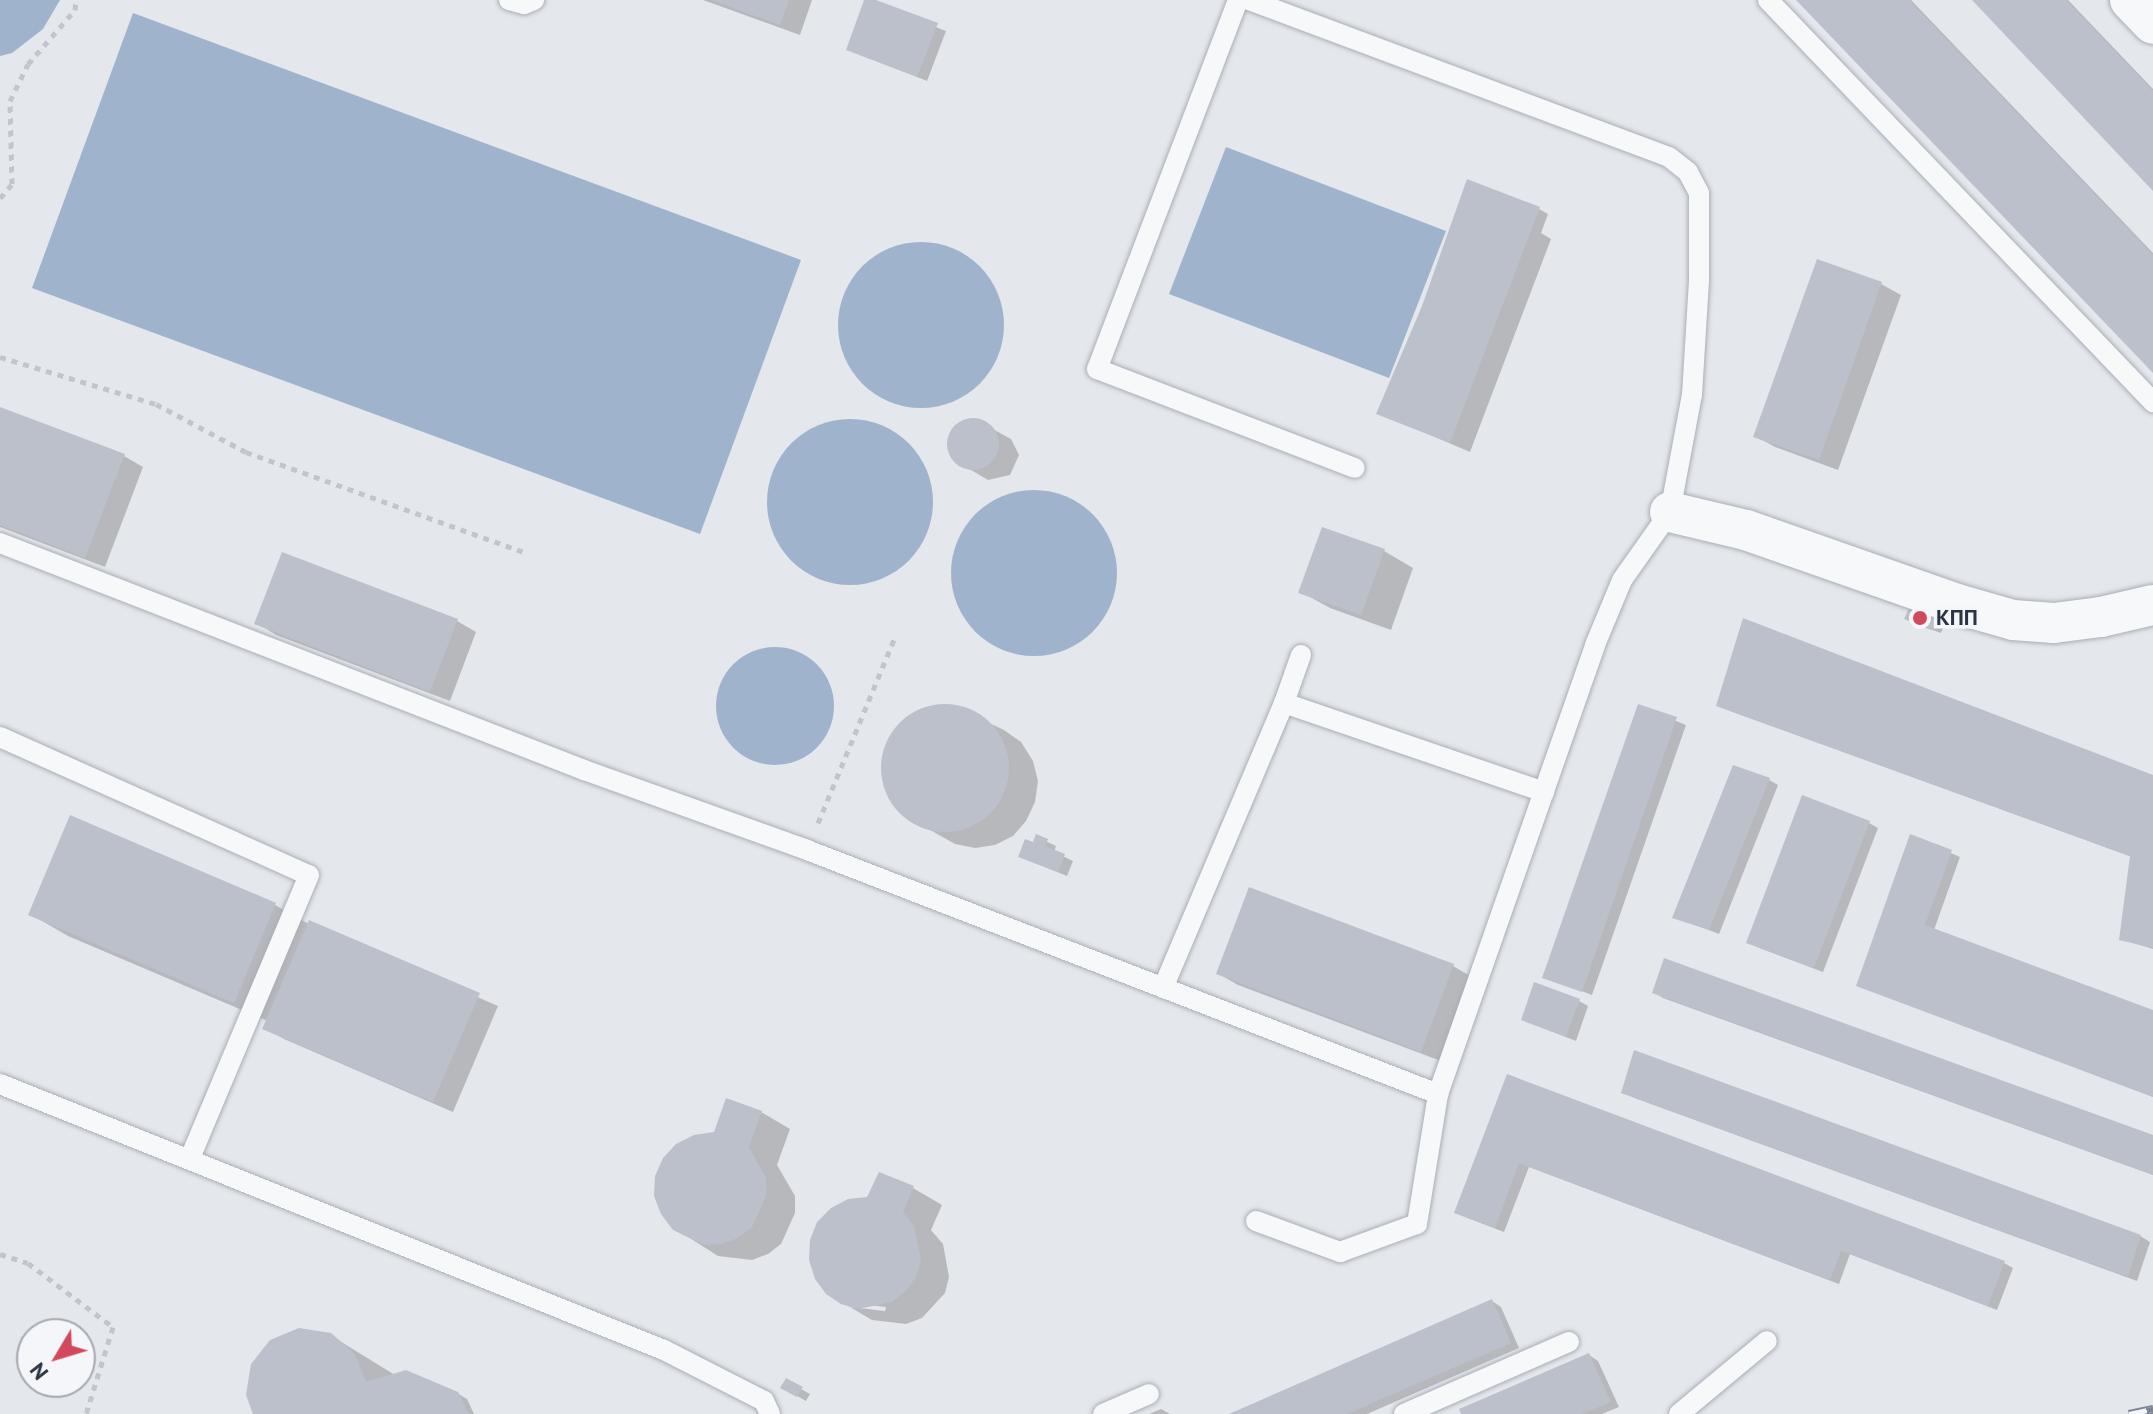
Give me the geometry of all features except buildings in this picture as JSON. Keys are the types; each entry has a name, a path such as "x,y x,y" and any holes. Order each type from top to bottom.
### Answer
{"street":[{"path":"2130,0 2153,24"},
{"path":"1670,512 1746,530 1957,604 2013,620 2054,623 2153,605"}],"lane":[{"path":"509,0 524,4 534,0"},
{"path":"1238,0 1097,369 1355,468"},
{"path":"1249,0 1273,4 1498,96 1669,157 1688,172 1699,193 1699,280 1692,395 1670,512 1622,580 1544,792 1438,1094 1417,1224 1340,1252 1256,1221"},
{"path":"1768,0 2153,402"},
{"path":"0,543 584,770 807,850 1438,1094"},
{"path":"1163,988 1284,703 1301,655"},
{"path":"1284,703 1544,792"},
{"path":"0,737 309,875 190,1158"},
{"path":"0,1084 664,1350 764,1401 770,1414"},
{"path":"1679,1414 1767,1341"},
{"path":"1404,1414 1431,1409 1569,1342"},
{"path":"1103,1414 1149,1394"}],"path":[{"path":"0,198 12,184 10,101 28,64 75,10 76,0"},
{"path":"0,357 156,404 246,452 524,552"},
{"path":"807,850 896,635"},
{"path":"0,1254 28,1263 113,1327 86,1414"}],"water":[{"path":"0,0 60,0 43,29 12,53 0,56"},
{"path":"133,13 801,260 700,534 32,288"},
{"path":"1226,147 1446,231 1389,378 1169,294"},
{"path":"921,242 953,248 980,266 998,293 1004,325 998,357 980,384 953,402 921,408 889,402 862,384 844,357 838,325 844,293 862,266 889,248"},
{"path":"850,419 882,425 909,443 927,470 933,502 927,534 909,561 882,579 850,585 818,579 791,561 773,534 767,502 773,470 791,443 818,425"},
{"path":"1034,490 1066,496 1093,514 1111,541 1117,573 1111,605 1093,632 1066,650 1034,656 1002,650 975,632 957,605 951,573 957,541 975,514 1002,496"},
{"path":"775,647 798,651 817,664 830,683 834,706 830,729 817,748 798,761 775,765 752,761 733,748 720,729 716,706 720,683 733,664 752,651"}],"railway":[{"path":"2129,1414 2153,1409"}],"place":[{"name":"КПП","path":"1920,618"}]}
